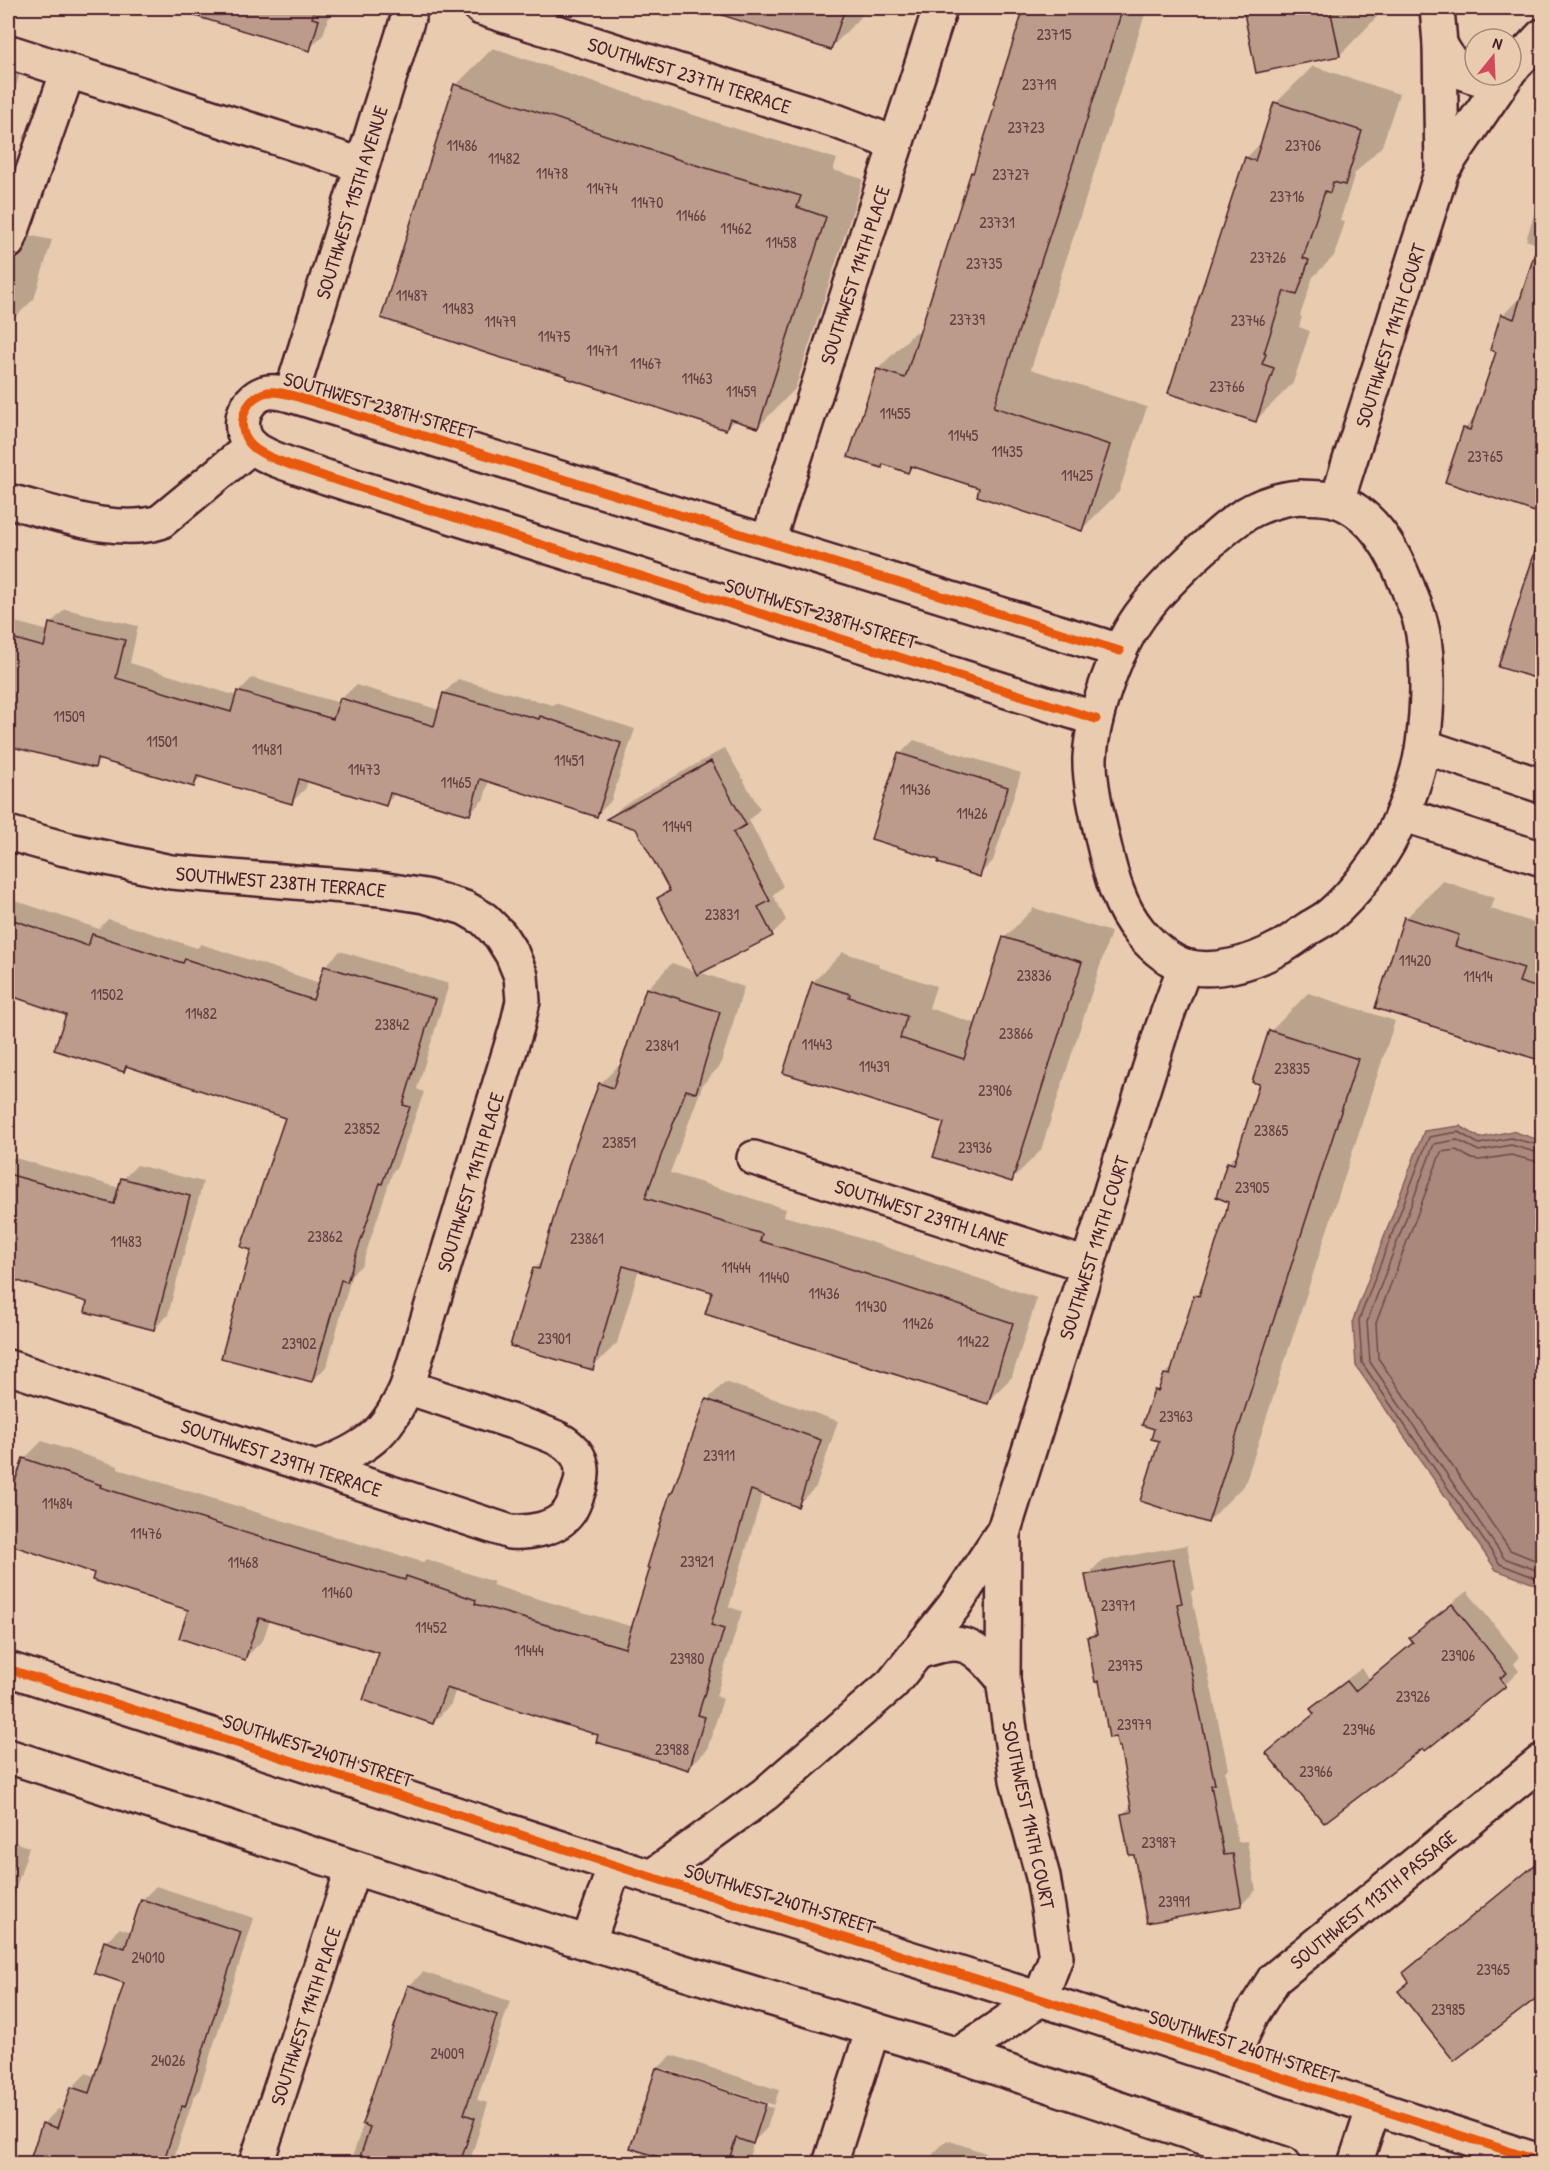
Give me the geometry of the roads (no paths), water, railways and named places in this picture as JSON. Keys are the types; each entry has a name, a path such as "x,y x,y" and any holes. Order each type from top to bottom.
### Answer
{"street":[{"name":"SOUTHWEST 115TH AVENUE","path":"291,395 411,8"},
{"name":"SOUTHWEST 237TH TERRACE","path":"481,8 836,121 896,144"},
{"name":"SOUTHWEST 114TH PLACE","path":"768,541 940,8"},
{"name":"SOUTHWEST 114TH COURT","path":"1437,8 1440,44 1442,170"},
{"name":"SOUTHWEST 114TH COURT","path":"1523,56 1542,36"},
{"path":"1440,44 1450,64 1463,73"},
{"path":"13,53 361,165"},
{"path":"8,242 68,71"},
{"name":"SOUTHWEST 114TH COURT","path":"1337,501 1442,170 1497,87"},
{"name":"SOUTHWEST 238TH STREET","path":"1096,719 326,477 264,454 252,446 242,427 243,416 250,401 266,392 276,391 291,395 1120,651"},
{"path":"8,501 105,525 148,526 160,522 252,446"},
{"path":"1300,497 1337,501 1364,517 1384,537 1402,572 1420,619 1425,651 1426,684 1423,746 1402,814 1391,838 1368,873 1330,915 1278,949 1244,963 1211,968 1185,966 1161,953 1138,930 1122,904 1112,878 1097,815 1090,759 1096,719 1107,681 1120,651 1143,611 1224,529 1263,504 1280,499 1300,497"},
{"path":"1423,746 1542,786"},
{"path":"1402,814 1542,860"},
{"name":"SOUTHWEST 238TH TERRACE","path":"8,832 65,849 171,872 380,889 425,896 465,908 484,919 506,945 521,976"},
{"name":"SOUTHWEST 114TH COURT","path":"651,1877 765,1794 892,1684 954,1606 1004,1530 1162,1029 1185,966"},
{"name":"SOUTHWEST 114TH PLACE","path":"318,1468 361,1447 375,1437 387,1425 407,1387 517,1027 523,1001 521,976"},
{"name":"SOUTHWEST 239TH LANE","path":"754,1158 1087,1265"},
{"name":"SOUTHWEST 239TH TERRACE","path":"8,1367 510,1532 527,1533 543,1528 569,1513 583,1475 581,1461 572,1448 534,1429 407,1387"},
{"name":"SOUTHWEST 114TH COURT","path":"1004,1530 1003,1678 1017,1780 1043,1877 1056,1957 1040,1999"},
{"path":"916,1653 940,1644 961,1644 975,1650 985,1658 1003,1678"},
{"name":"SOUTHWEST 240TH STREET","path":"8,1669 651,1877 1231,2060 1542,2162"},
{"path":"8,1756 588,1942 958,2055 1284,2163"},
{"name":"SOUTHWEST 113TH PASSAGE","path":"1231,2060 1252,2014 1274,1978 1542,1761"},
{"path":"588,1942 615,1865"},
{"name":"SOUTHWEST 114TH PLACE","path":"256,2163 353,1868"},
{"path":"958,2055 1040,1999"},
{"path":"830,2163 873,2029"},
{"path":"1355,2163 1374,2107"}],"water":[{"path":"1460,1126 1480,1138 1512,1131 1542,1141 1542,1582 1537,1585 1496,1570 1356,1366 1353,1320 1424,1131"}]}
